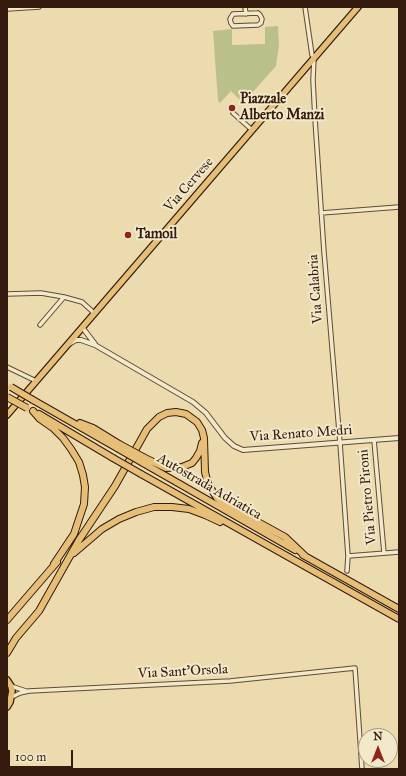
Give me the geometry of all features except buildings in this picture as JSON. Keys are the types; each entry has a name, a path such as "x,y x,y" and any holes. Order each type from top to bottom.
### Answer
{"highway":[{"name":"Autostrada Adriatica","path":"9,386 118,446 305,556 399,609"},
{"name":"Autostrada Adriatica","path":"7,397 399,619"},
{"path":"33,411 40,419 53,428 71,449 79,462 85,488 84,504 74,534 54,564"},
{"path":"7,653 16,638 39,611 79,540 115,486 147,429 159,417 167,413 176,412 192,417 202,430 205,452 205,472 208,484 217,498 225,504 285,537 305,556"},
{"path":"144,461 166,468 182,467 192,463 196,458 204,438"},
{"path":"69,557 102,529 119,519 154,507 189,509 205,515 242,534 253,536"},
{"path":"7,620 54,564 79,540"}],"main road":[{"name":"Via Cervese","path":"7,414 314,56 358,7"},
{"path":"7,680 11,686 12,697 7,707"}],"street":[{"path":"7,9 39,7"},
{"path":"245,7 246,14"},
{"name":"Via Calabria","path":"305,7 312,55 314,56 313,80 348,556 347,571"},
{"path":"258,13 262,20 261,23 258,25 234,26 231,23 230,19 233,14 246,14 258,13"},
{"path":"233,113 252,130"},
{"path":"322,213 399,207"},
{"path":"7,294 40,292 64,297 82,302 92,311 93,314"},
{"path":"40,325 64,297"},
{"name":"Via Renato Medri","path":"82,327 95,345"},
{"name":"Via Renato Medri","path":"67,345 76,340 81,340 95,345 193,402 206,413 225,438 234,446 243,450 399,438"},
{"path":"7,367 36,381"},
{"name":"Via Pietro Pironi","path":"374,440 384,553"},
{"path":"348,556 399,552"},
{"name":"Via Sant'Orsola","path":"12,697 29,691 230,681 355,668 362,769"},
{"path":"11,686 29,691"}],"green space":[{"path":"278,26 279,45 276,66 243,103 231,91 220,103 218,101 213,31 232,29 232,45 265,44 265,27"}],"place":[{"name":"Piazzale Alberto Manzi","path":"232,108"},
{"name":"Tamoil","path":"128,235"}]}
